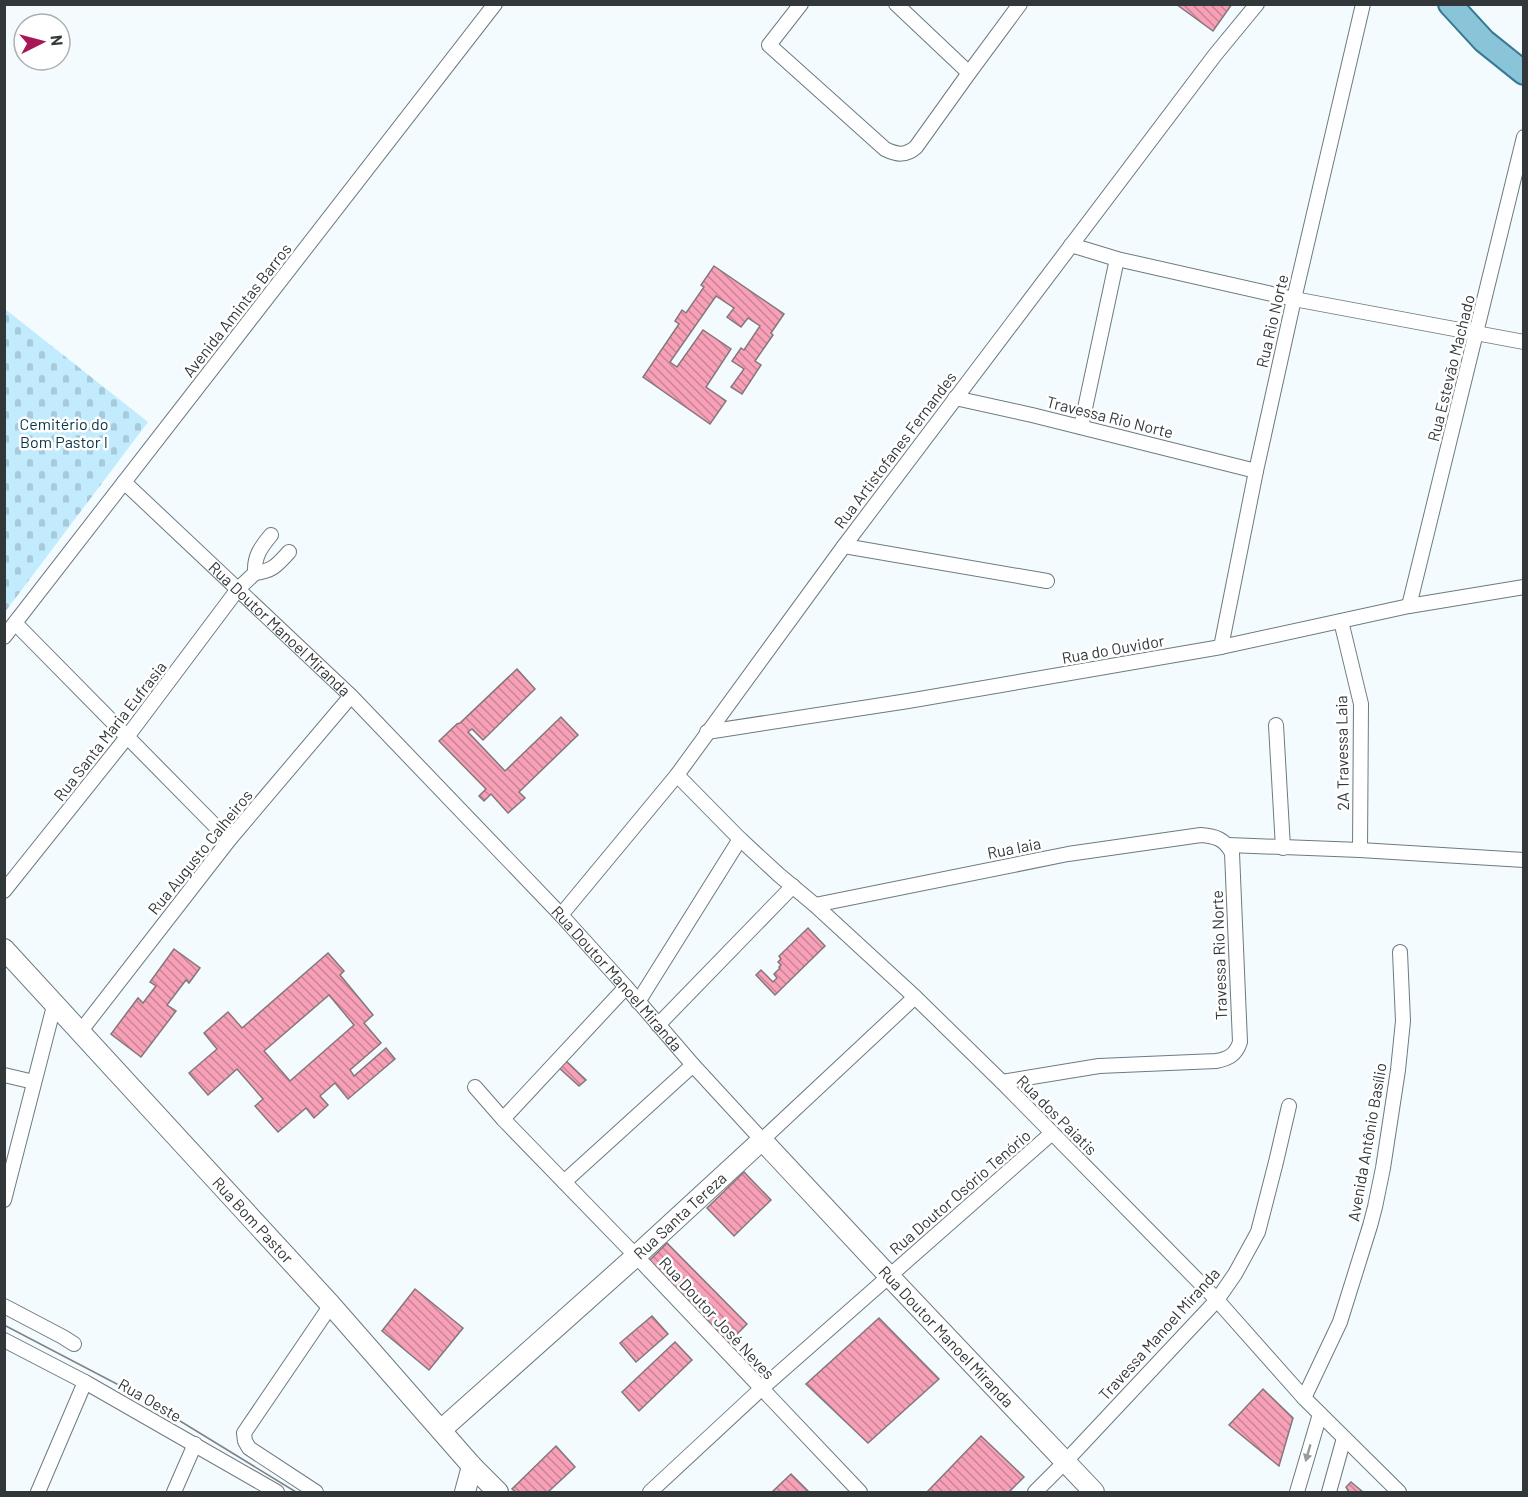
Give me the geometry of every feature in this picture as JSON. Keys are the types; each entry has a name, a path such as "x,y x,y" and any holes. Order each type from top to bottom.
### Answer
{"main road":[{"path":"1450,4 1485,41 1524,73"}],"street":[{"name":"Avenida Amintas Barros","path":"4,637 495,4"},
{"path":"801,4 769,45 885,149 902,154 916,147 1020,4"},
{"path":"896,4 969,72"},
{"name":"Rua Artistofanes Fernandes","path":"561,915 677,775 955,398 1215,55 1257,4"},
{"name":"Rua Rio Norte","path":"1221,647 1256,471 1363,4"},
{"name":"Rua Estevão Machado","path":"1409,606 1524,137"},
{"path":"1071,245 1117,259 1294,299 1524,342"},
{"path":"1081,427 1117,259"},
{"name":"Travessa Rio Norte","path":"955,398 1256,471"},
{"name":"Rua Doutor Manoel Miranda","path":"124,482 351,696 561,915 762,1140 1094,1492"},
{"path":"255,573 254,566 258,549 271,535"},
{"path":"844,546 1047,581"},
{"name":"Rua Santa Maria Eufrasia","path":"4,891 127,737 238,589 255,573 276,566 289,552"},
{"name":"Rua do Ouvidor","path":"707,732 908,701 1221,647 1409,606 1524,587"},
{"name":"2A Travessa Laia","path":"1341,621 1360,704 1360,850"},
{"path":"15,623 229,840"},
{"name":"Rua Augusto Calheiros","path":"80,1032 229,840 351,696"},
{"path":"1276,725 1283,848"},
{"name":"Rua dos Paiatis","path":"677,775 740,839 915,997 1002,1082 1217,1300 1304,1398 1399,1492"},
{"name":"Rua Iaia","path":"815,905 1068,854 1201,835 1224,842 1283,848 1360,850 1524,860"},
{"path":"638,1002 740,839"},
{"name":"Travessa Rio Norte","path":"1002,1082 1099,1066 1216,1061 1227,1059 1234,1054 1239,1042 1232,853 1224,842"},
{"path":"658,1024 793,886"},
{"name":"Rua Bom Pastor","path":"4,950 331,1305 472,1466 498,1492"},
{"name":"Avenida Antônio Basílio","path":"1304,1398 1340,1323 1375,1207 1398,1070 1403,1021 1400,952"},
{"path":"503,1119 626,987"},
{"name":"Rua Santa Tereza","path":"441,1430 636,1256 915,997"},
{"path":"4,1200 54,1002"},
{"path":"564,1182 693,1065"},
{"path":"4,1075 34,1082"},
{"name":"Rua Doutor José Neves","path":"475,1088 860,1492"},
{"name":"Travessa Manoel Miranda","path":"1035,1492 1217,1300 1235,1274 1258,1232 1289,1106"},
{"name":"Rua Doutor Osório Tenório","path":"650,1492 761,1389 1052,1133"},
{"path":"316,1492 249,1448 244,1433 331,1305"},
{"path":"4,1306 74,1344"},
{"name":"Rua Oeste","path":"4,1340 85,1382 277,1492"},
{"path":"38,1492 85,1382"},
{"path":"1297,1492 1320,1413"},
{"path":"1329,1492 1344,1438"},
{"path":"174,1492 195,1444"},
{"path":"465,1492 472,1466"}],"green space":[{"name":"Cemitério do Bom Pastor I","path":"5,309 148,422 4,612"}],"building":[{"path":"1176,4 1232,4 1213,31"},
{"path":"714,266 784,314 755,361 761,365 742,394 731,387 744,369 732,361 741,348 744,350 760,326 748,318 741,327 727,317 734,308 716,296 670,362 677,367 703,330 731,349 706,387 726,401 710,424 643,377 679,324 675,321 682,310 686,313 704,287 701,285"},
{"path":"517,669 535,689 483,740 472,729 468,732 505,771 561,717 578,735 519,792 525,798 508,813 491,794 484,801 479,796 486,789 439,741"},
{"path":"808,928 825,946 775,995 756,975 761,970 773,982 777,978 774,974 781,965 778,962 781,959 779,956"},
{"path":"174,949 200,968 189,983 186,980 167,1005 176,1011 141,1057 111,1034 138,998 143,1003 156,986 150,982"},
{"path":"328,953 344,971 340,975 373,1015 364,1023 381,1043 350,1070 354,1076 386,1048 395,1059 348,1099 335,1083 320,1096 328,1105 314,1118 306,1108 278,1132 255,1106 263,1099 237,1069 208,1095 189,1073 217,1049 204,1033 228,1012 242,1028","holes":["329,995 354,1025 290,1081 264,1051"]},
{"path":"564,1059 586,1080 579,1086 557,1066"},
{"path":"744,1172 771,1200 734,1236 707,1208"},
{"path":"667,1243 747,1324 728,1343 648,1262"},
{"path":"415,1289 463,1328 429,1370 382,1331"},
{"path":"652,1316 668,1334 636,1362 620,1343"},
{"path":"879,1318 939,1379 868,1443 806,1384"},
{"path":"675,1342 692,1360 639,1411 622,1392"},
{"path":"1263,1389 1293,1418 1279,1466 1229,1425"},
{"path":"981,1436 1024,1477 1009,1492 927,1492"},
{"path":"556,1446 575,1467 548,1492 516,1492 512,1489"},
{"path":"791,1474 809,1492 772,1492"},
{"path":"1351,1482 1363,1492 1349,1492 1346,1487"}],"tram line":[{"path":"4,1325 136,1394 296,1492"}]}
